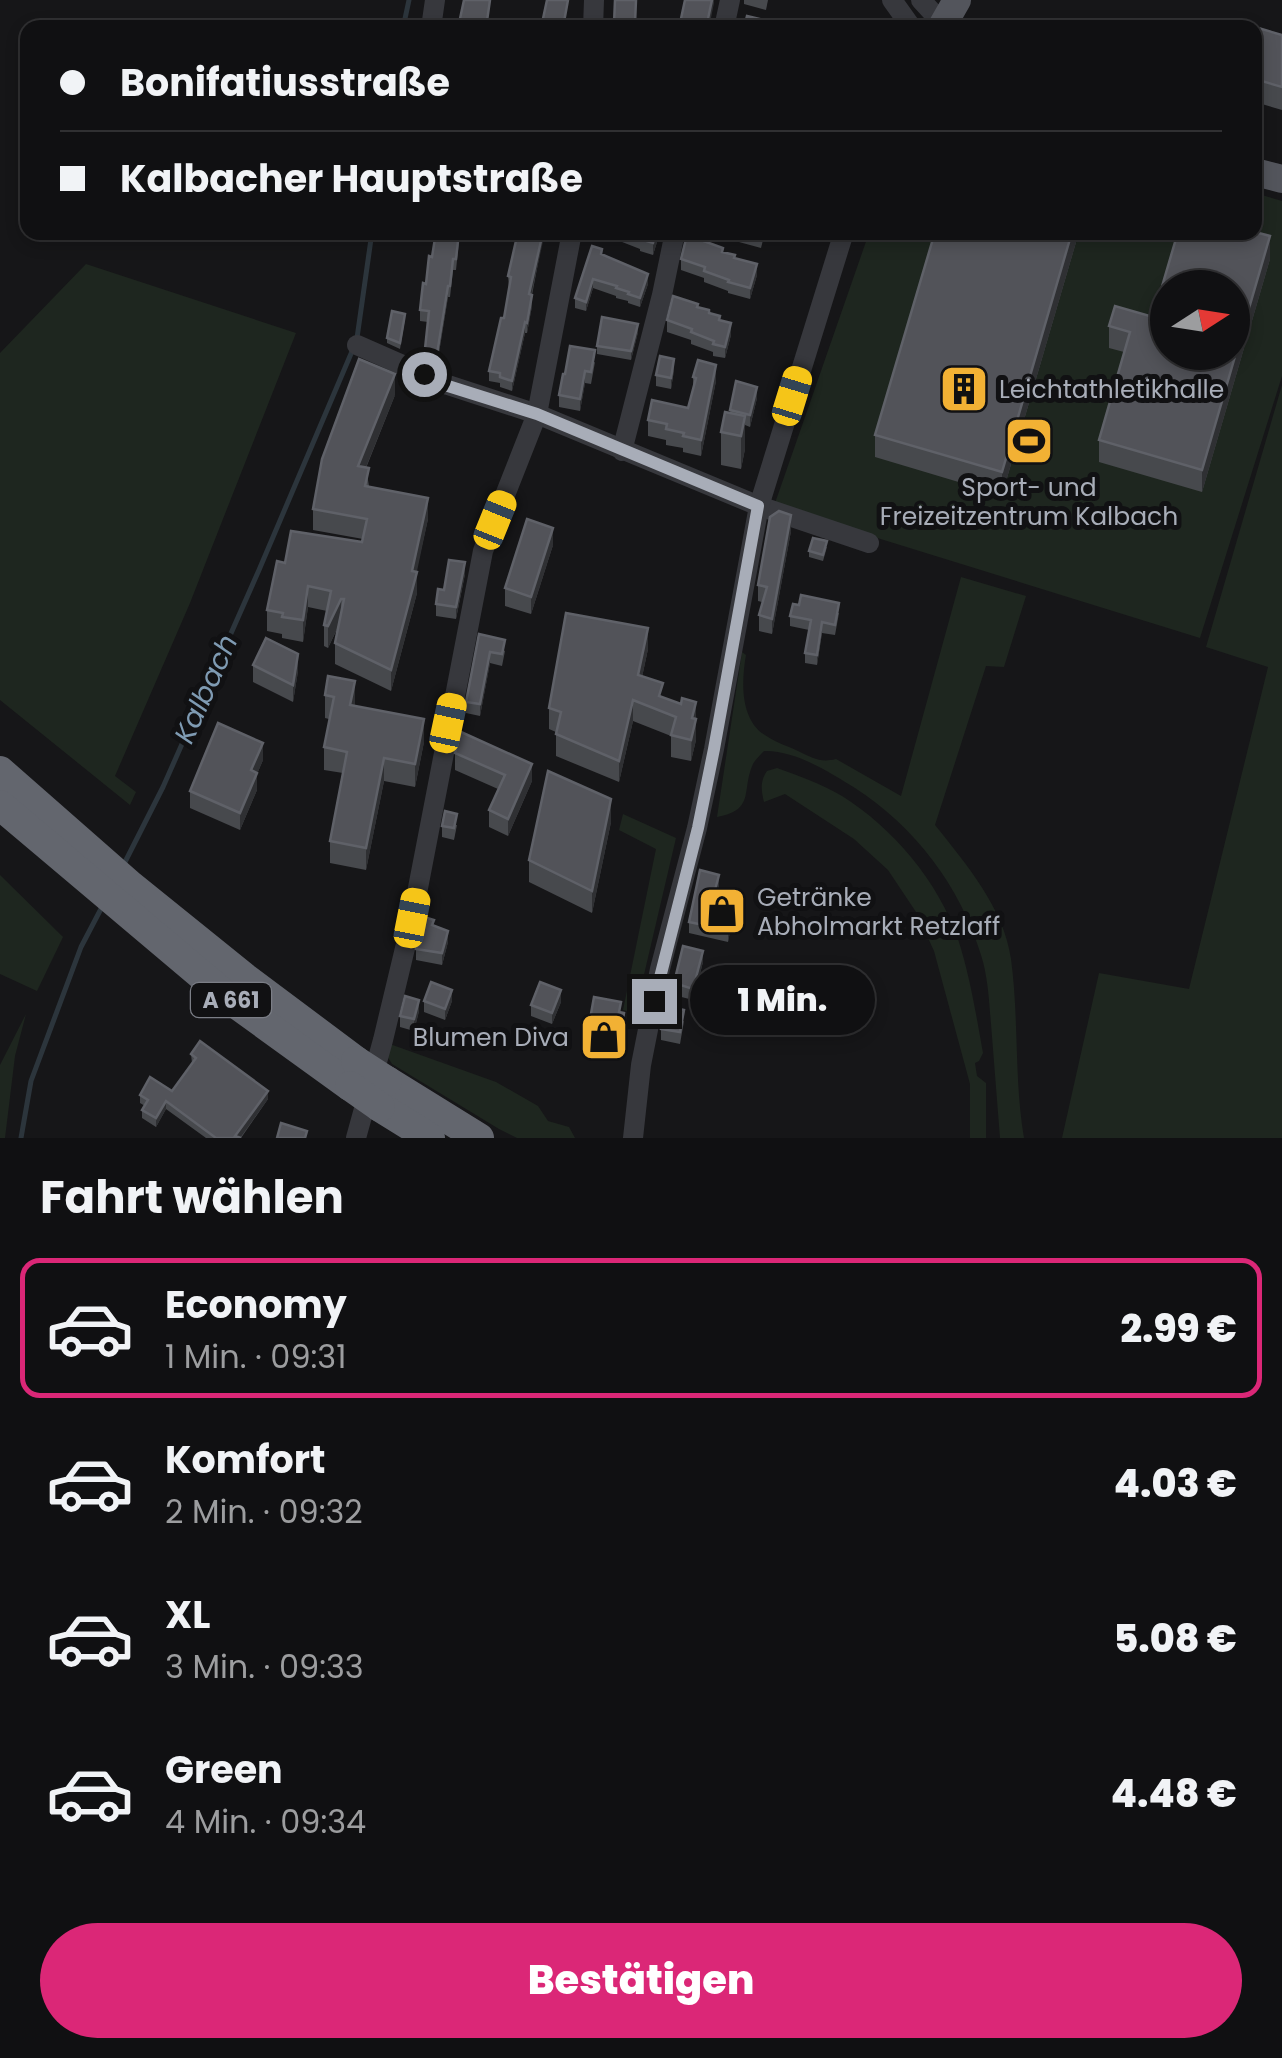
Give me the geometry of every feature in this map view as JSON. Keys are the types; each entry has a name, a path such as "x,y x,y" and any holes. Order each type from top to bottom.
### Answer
{"highway":[{"name":"A 661","path":"0,771 94,871"},
{"name":"A 661","path":"0,805 245,978 430,1138"},
{"name":"A 661","path":"383,1094 479,1138"}],"street":[{"path":"921,0 947,20"},
{"path":"356,1138 412,918 483,550 537,414 570,240"},
{"path":"622,450 674,240"},
{"path":"633,1138 660,969 698,828 758,506 841,240"},
{"path":"357,345 448,386 537,414 758,506 869,543"}],"shaded area":[{"name":"Sport- und Freizeitzentrum Kalbach","path":"1262,195 1282,201 1282,376 1200,638 774,506 867,240 1262,240"},
{"path":"86,264 296,333 190,603 115,776 136,792 130,805 0,700 0,353"},
{"path":"1282,385 1282,1138 1062,1138 1099,973 1189,989 1268,667 1206,647"},
{"path":"961,577 1026,596 1004,667 986,666 935,825 982,888 1007,940 1024,1138 1000,1138 983,963 961,905 916,840 855,788 811,763 776,752 764,751 754,762 742,804 717,817 742,652 746,655 743,678 747,712 759,730 812,758 836,759 901,796"},
{"path":"777,768 826,788 861,809 912,858 939,897 958,939 972,995 983,1053 975,1063 977,1076 986,1083 986,1138 970,1138 970,1084 934,951 916,912 888,870 854,839 785,794 764,802 763,778 767,771"},
{"path":"623,814 676,838 635,1013 623,1010 656,849 619,830"},
{"path":"0,875 63,937 37,991 0,974"},
{"path":"26,1014 15,1056 5,1138 0,1138 0,1065"},
{"path":"387,1043 496,1082 538,1106 548,1121 569,1127 575,1138 517,1138 499,1129 392,1064 384,1051"}],"building":[{"path":"464,0 490,0 487,20 460,20"},
{"path":"547,0 568,0 564,20 543,20"},
{"path":"615,0 636,0 635,20 614,20"},
{"path":"685,0 712,0 708,20 681,20"},
{"path":"1262,29 1282,35 1282,87 1262,81"},
{"path":"1262,234 1270,236 1250,305 1250,270 1167,270 1176,240 1262,240"},
{"path":"435,240 458,240 437,354 425,349 429,311 420,310 429,256 432,257"},
{"path":"516,240 541,240 512,381 489,371 504,318 511,277 508,276"},
{"path":"686,240 701,240 723,248 722,252 735,255 734,258 757,264 750,288 681,259"},
{"name":"Leichtathletikhalle","path":"933,240 1070,240 1002,472 875,435"},
{"path":"592,246 602,249 601,254 648,274 640,298 593,279 586,302 575,298"},
{"path":"673,296 698,304 697,307 720,316 719,320 731,323 725,347 667,320"},
{"path":"1115,306 1150,316 1150,370 1231,370 1202,470 1099,440 1130,332 1109,326"},
{"path":"392,311 405,314 400,343 387,338"},
{"path":"602,317 638,324 631,351 597,346"},
{"path":"570,346 595,350 591,372 585,371 580,399 559,395"},
{"path":"660,356 674,359 671,378 656,375"},
{"path":"359,359 395,374 358,466 369,468 365,486 428,498 412,571 417,572 391,670 335,643 344,599 328,626 324,625 331,591 308,586 303,620 267,610 277,561 285,563 291,531 362,542 367,519 313,509 322,459"},
{"path":"698,360 716,365 701,440 648,420 652,400 688,408"},
{"path":"736,381 757,387 750,415 730,410"},
{"path":"725,412 745,416 741,436 721,432"},
{"path":"779,511 791,515 772,619 759,615 767,587 758,585 770,517"},
{"path":"527,519 553,528 531,597 505,588"},
{"path":"813,538 827,541 823,555 809,551"},
{"path":"449,560 465,562 456,607 436,604 438,589 444,590"},
{"path":"801,595 839,603 835,625 822,622 817,655 805,653 811,620 790,616"},
{"path":"566,613 648,628 638,675 663,683 659,696 681,704 682,698 696,702 691,740 671,735 676,717 633,700 619,761 556,734 561,712 549,708"},
{"path":"479,634 505,640 502,654 490,652 480,704 466,702"},
{"path":"266,638 298,654 293,685 253,665"},
{"path":"328,676 355,681 350,705 424,719 415,764 384,758 366,848 330,841 347,752 324,747 334,697 325,695"},
{"path":"218,723 263,743 251,770 257,773 240,813 190,791"},
{"path":"461,732 532,764 508,819 489,810 505,775 455,753"},
{"path":"548,771 611,799 592,891 529,860"},
{"path":"445,811 457,814 454,828 442,826"},
{"path":"700,870 719,875 711,905 732,910 728,930 689,922"},
{"path":"424,917 448,931 442,953 416,949"},
{"path":"683,946 703,951 693,989 674,983"},
{"path":"431,982 452,990 445,1009 424,1001"},
{"path":"540,982 561,990 552,1013 531,1005"},
{"path":"405,996 419,1000 414,1019 400,1016"},
{"path":"594,997 621,1002 621,1032 616,1031 614,1041 587,1036"},
{"path":"665,1006 684,1010 680,1032 661,1029"},
{"path":"200,1041 268,1091 235,1136 241,1138 216,1138 166,1101 156,1118 142,1110 148,1100 140,1095 150,1077 172,1091 196,1058 191,1054"},
{"path":"281,1123 307,1131 305,1138 277,1138"}],"waterway":[{"name":"Kalbach","path":"405,20 409,0"},
{"name":"Kalbach","path":"357,338 371,240"},
{"name":"Kalbach","path":"124,864 163,787 353,349"},
{"name":"Kalbach","path":"21,1138 31,1081 81,947 103,905"}],"place":[{"name":"Leichtathletikhalle","path":"964,389"},
{"name":"Sport- und Freizeitzentrum Kalbach","path":"1029,441"},
{"name":"Getränke Abholmarkt Retzlaff","path":"722,911"},
{"name":"Blumen Diva","path":"604,1037"}],"route":[{"path":"424,374 448,386 537,414 758,506 698,828 654,1001"}]}
